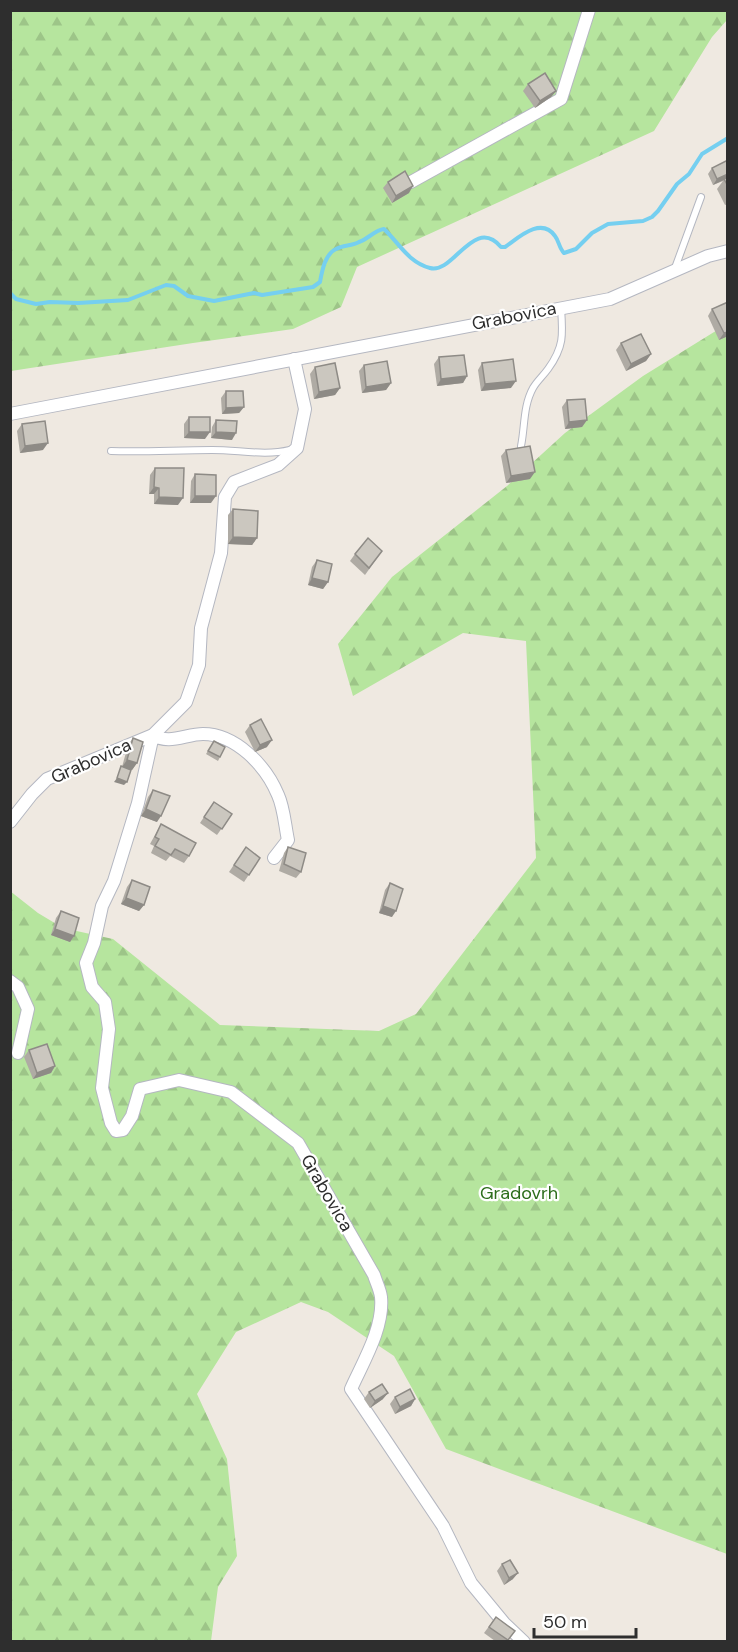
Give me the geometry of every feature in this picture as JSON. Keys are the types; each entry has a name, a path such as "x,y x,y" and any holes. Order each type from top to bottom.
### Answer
{"street":[{"path":"411,182 561,99 589,10"},
{"name":"Grabovica","path":"10,414 610,298 708,256 728,251"},
{"path":"294,359 305,408 297,448"},
{"name":"Grabovica","path":"10,822 46,779 153,735 186,702 199,665 201,628 221,553 225,497 234,482 278,465 297,448"},
{"name":"Grabovica","path":"153,735 158,738 173,739 201,734 224,736 239,746 266,771 279,797 288,840 274,858"},
{"name":"Grabovica","path":"153,735 138,803 114,881 102,906 94,943 86,963 92,987 105,1002 110,1029 102,1088 111,1123 116,1131 123,1130 132,1116 140,1089 179,1080 231,1092 298,1143 374,1275 381,1295 381,1313 371,1345 351,1389 443,1526 471,1582 504,1623 524,1641"},
{"path":"10,981 18,987 28,1010 18,1053"}],"lane":[{"path":"674,272 701,197"},
{"path":"521,446 525,429 525,410 533,388 556,358 562,345 561,308"},
{"path":"111,451 215,450 274,454 297,448"}],"green space":[{"path":"11,11 727,11 727,20 712,37 654,131 357,267 341,307 293,329 11,371"},
{"name":"Gradovrh","path":"727,324 727,1554 446,1449 394,1356 328,1312 301,1302 236,1332 197,1394 227,1459 237,1556 218,1587 211,1641 11,1641 10,891 38,913 63,928 113,939 220,1025 379,1031 416,1014 536,858 526,641 463,633 353,696 338,644 392,577 507,486 565,433 643,376"}],"building":[{"path":"545,73 556,91 540,101 528,84"},
{"path":"728,160 728,174 717,179 712,168"},
{"path":"405,171 413,186 396,196 388,182"},
{"path":"728,302 728,332 724,333 712,309"},
{"path":"641,334 651,354 631,364 621,343"},
{"path":"464,355 467,376 441,379 439,357"},
{"path":"513,359 516,381 485,384 482,363"},
{"path":"387,361 391,383 366,387 364,365"},
{"path":"335,363 340,388 319,392 315,367"},
{"path":"226,391 243,391 244,407 226,408"},
{"path":"585,399 587,420 569,422 567,400"},
{"path":"189,417 210,417 210,432 189,432"},
{"path":"216,420 237,421 236,433 216,432"},
{"path":"45,421 48,443 25,446 22,424"},
{"path":"530,446 535,472 511,476 506,450"},
{"path":"155,468 184,468 183,498 159,497 159,488 154,487"},
{"path":"195,474 216,475 216,496 195,496"},
{"path":"233,509 258,511 257,538 233,537"},
{"path":"368,538 382,551 369,568 355,554"},
{"path":"317,560 332,564 328,582 312,578"},
{"path":"261,719 272,740 260,745 250,725"},
{"path":"133,738 143,742 137,763 127,760"},
{"path":"214,741 225,747 220,757 208,751"},
{"path":"121,766 131,770 127,782 117,778"},
{"path":"153,790 170,796 161,816 146,809"},
{"path":"214,802 232,814 222,829 204,817"},
{"path":"161,824 196,843 189,856 175,849 171,855 155,846 159,839 155,837"},
{"path":"246,847 260,858 249,875 234,865"},
{"path":"288,847 306,853 301,872 284,864"},
{"path":"132,880 150,887 144,905 126,898"},
{"path":"390,883 403,889 396,911 383,906"},
{"path":"61,911 79,918 74,936 55,929"},
{"path":"47,1044 55,1066 37,1073 29,1050"},
{"path":"382,1384 388,1393 375,1401 369,1392"},
{"path":"410,1389 415,1399 400,1407 395,1397"},
{"path":"510,1560 518,1573 509,1578 502,1564"},
{"path":"496,1617 515,1631 508,1640 489,1627"}],"waterway":[{"path":"10,293 16,299 36,304 78,303 128,300 166,285 174,286 188,296 214,301 254,293 262,295 313,287 320,282 325,263 332,251 356,243 384,229 410,257 430,268 439,268 447,263 473,241 482,238 491,239 501,247 505,247 536,228 549,230 564,253 576,249 592,233 608,224 643,221 652,217 677,184 689,174 702,154 728,138"}]}
